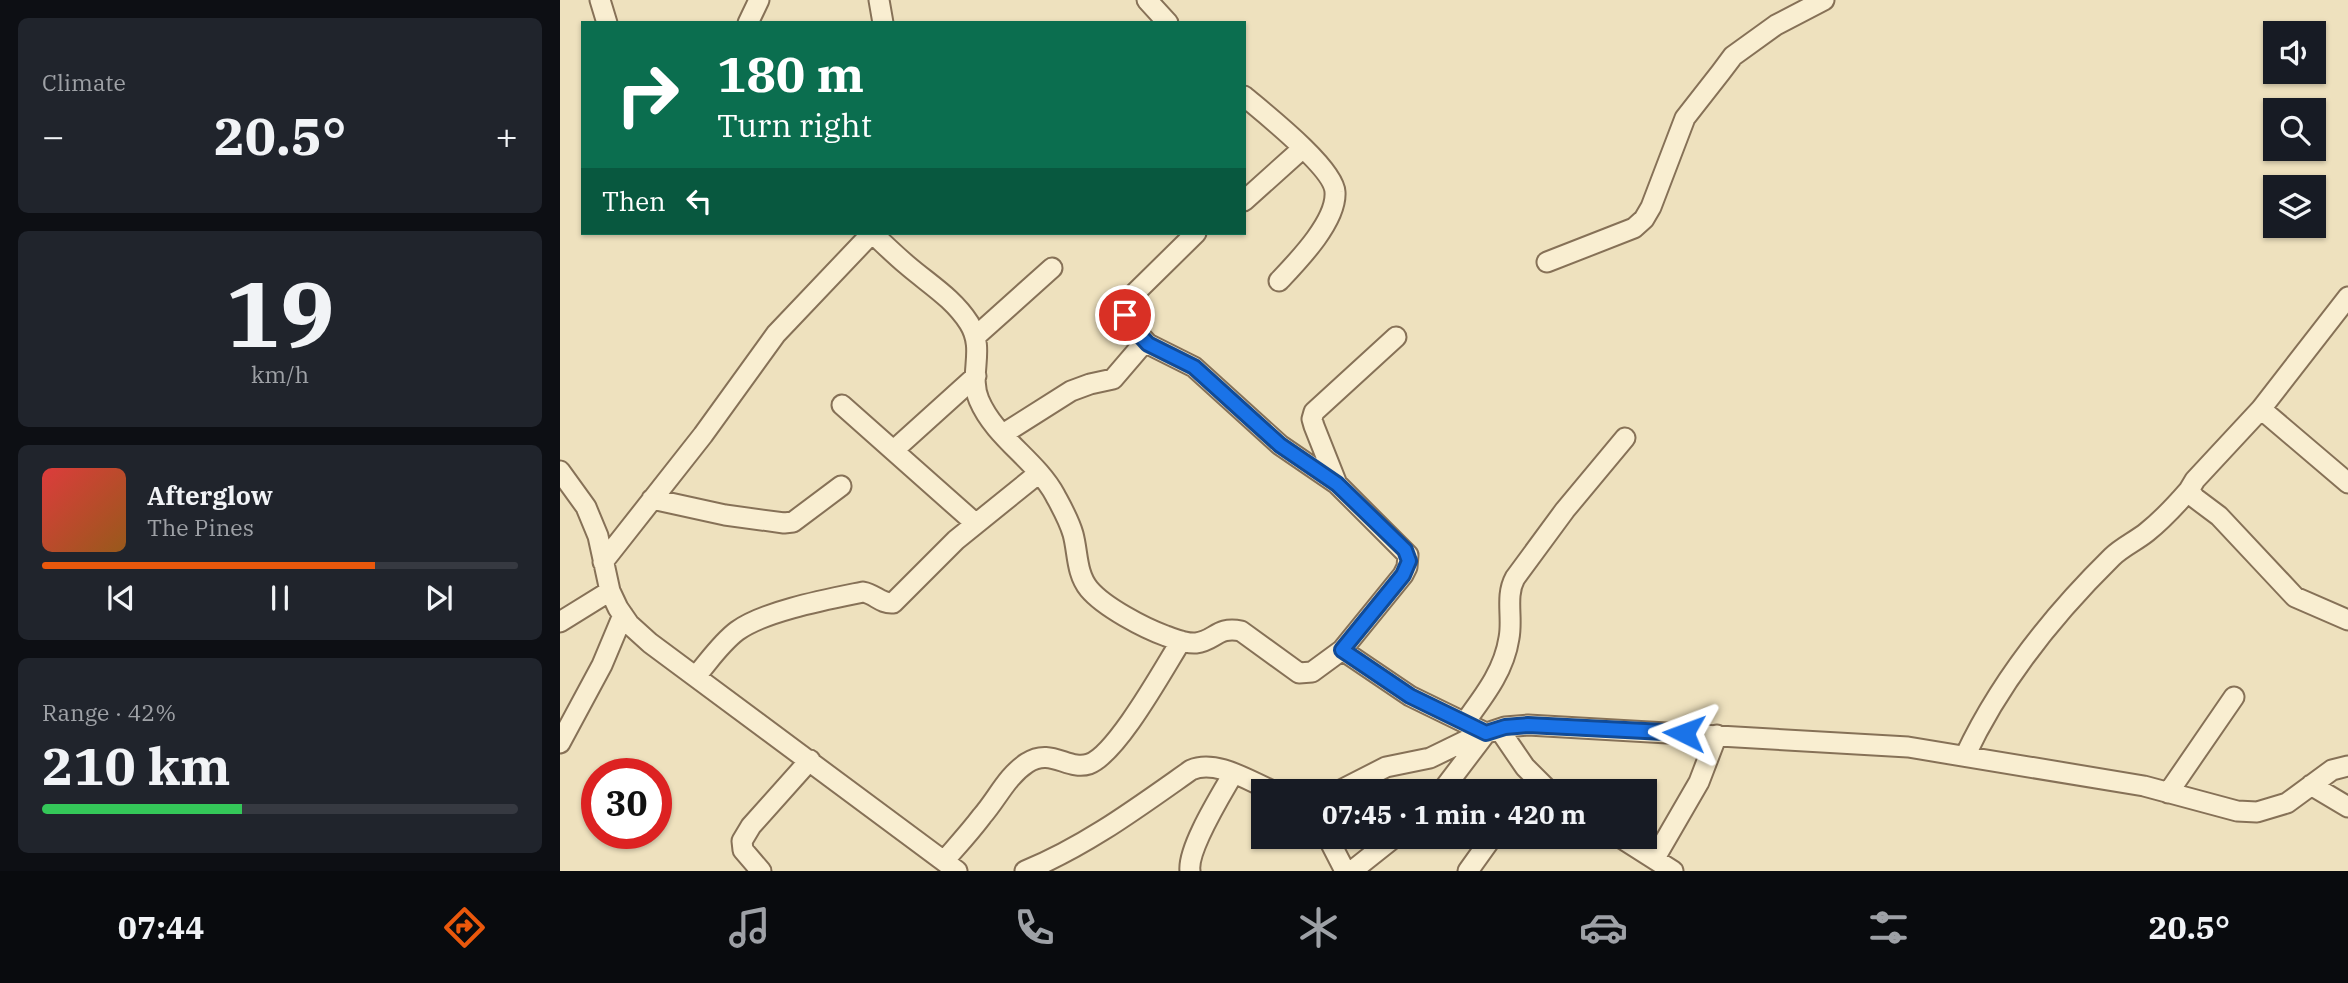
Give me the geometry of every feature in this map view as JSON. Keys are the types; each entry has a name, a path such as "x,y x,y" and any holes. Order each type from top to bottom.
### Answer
{"street":[{"path":"600,0 606,21"},
{"path":"749,21 758,0"},
{"path":"879,0 883,21"},
{"path":"1147,0 1165,21"},
{"path":"1547,262 1634,228 1644,219 1685,118 1721,72 1734,57 1776,25 1824,0"},
{"path":"1246,98 1303,148 1329,175 1335,189 1335,196 1315,240 1279,281"},
{"path":"1246,199 1303,148"},
{"path":"603,562 776,334 870,235"},
{"path":"874,235 952,302 971,326 979,352 976,390 980,402 1003,434 1049,485 1070,526 1081,574 1092,592 1151,630 1181,641 1195,643 1222,631 1241,631 1287,665 1305,674 1312,672 1342,650 1403,575 1409,561 1405,550 1337,484 1273,439 1194,367 1148,344 1128,322 1125,310 1135,293 1194,235"},
{"path":"975,337 1052,268"},
{"path":"1965,755 1978,728 2009,678 2053,620 2112,556 2161,520 2189,490 2195,480 2261,409 2348,297"},
{"path":"1337,484 1314,426 1314,412 1396,337"},
{"path":"1003,434 1070,391 1113,379 1140,348 1148,344"},
{"path":"894,450 976,376"},
{"path":"842,405 975,523"},
{"path":"2261,409 2348,484"},
{"path":"1465,722 1493,682 1506,653 1511,622 1509,589 1515,578 1565,510 1625,438"},
{"path":"560,471 586,507 598,536 610,591 623,615 650,643 951,866 984,815 1017,771 1026,764 1043,757 1080,765 1089,764 1114,744 1181,641"},
{"path":"696,676 737,631 766,618 807,604 863,592 872,594 886,604 893,604 975,523 1039,473"},
{"path":"652,499 726,515 784,523 793,522 841,486"},
{"path":"2189,490 2195,498 2219,516 2295,597 2348,620"},
{"path":"560,622 610,591"},
{"path":"560,743 602,665 623,615"},
{"path":"1342,650 1410,696 1465,722 1492,731 1519,758 1532,779"},
{"path":"2168,793 2234,697"},
{"path":"1362,779 1386,767 1430,758 1492,731 1528,725 1908,747 2144,786 2237,811 2257,812 2287,803 2332,770 2348,766"},
{"path":"1452,779 1492,731"},
{"path":"1637,849 1661,866 1717,735"},
{"path":"761,871 743,850 742,841 751,826 810,760"},
{"path":"1025,871 1067,853 1201,766 1212,767 1251,782"},
{"path":"1189,871 1189,861 1195,845 1233,774"},
{"path":"2311,785 2348,807"},
{"path":"1334,849 1345,871"},
{"path":"1352,871 1380,849"},
{"path":"1468,871 1484,849"}],"route":[{"path":"1125,315 1148,344 1194,367 1280,445 1337,484 1405,550 1409,561 1403,575 1342,650 1410,696 1486,733 1505,727 1528,725 1684,733"}]}
